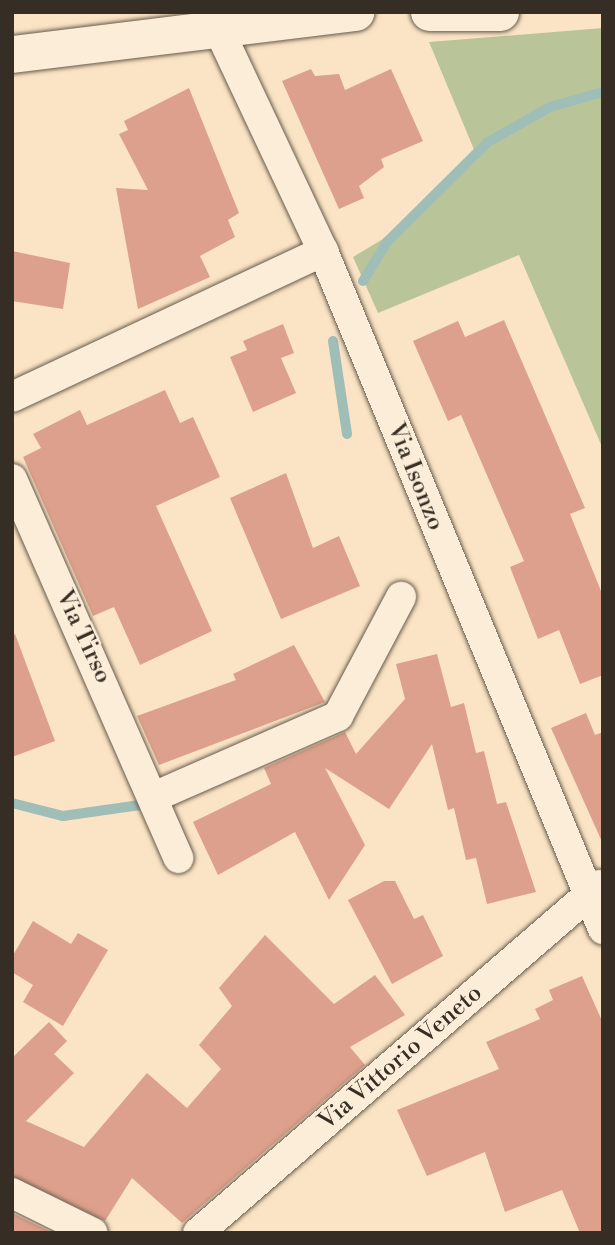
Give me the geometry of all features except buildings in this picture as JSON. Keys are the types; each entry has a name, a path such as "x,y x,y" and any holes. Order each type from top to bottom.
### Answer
{"street":[{"path":"12,54 355,12"},
{"path":"429,12 500,12"},
{"name":"Via Isonzo","path":"218,28 323,251 595,889 603,929"},
{"path":"12,397 323,251"},
{"name":"Via Tirso","path":"12,479 156,796 178,858"},
{"path":"156,796 338,716 401,597"},
{"name":"Via Vittorio Veneto","path":"198,1233 595,889"},
{"path":"12,1193 93,1233"}],"green space":[{"path":"603,28 603,449 519,255 378,313 353,257 411,222 478,159 429,42"}],"waterway":[{"path":"363,281 387,242 488,142 550,107 603,92"},
{"path":"333,341 347,434"},
{"path":"12,803 63,816 140,805"}]}
